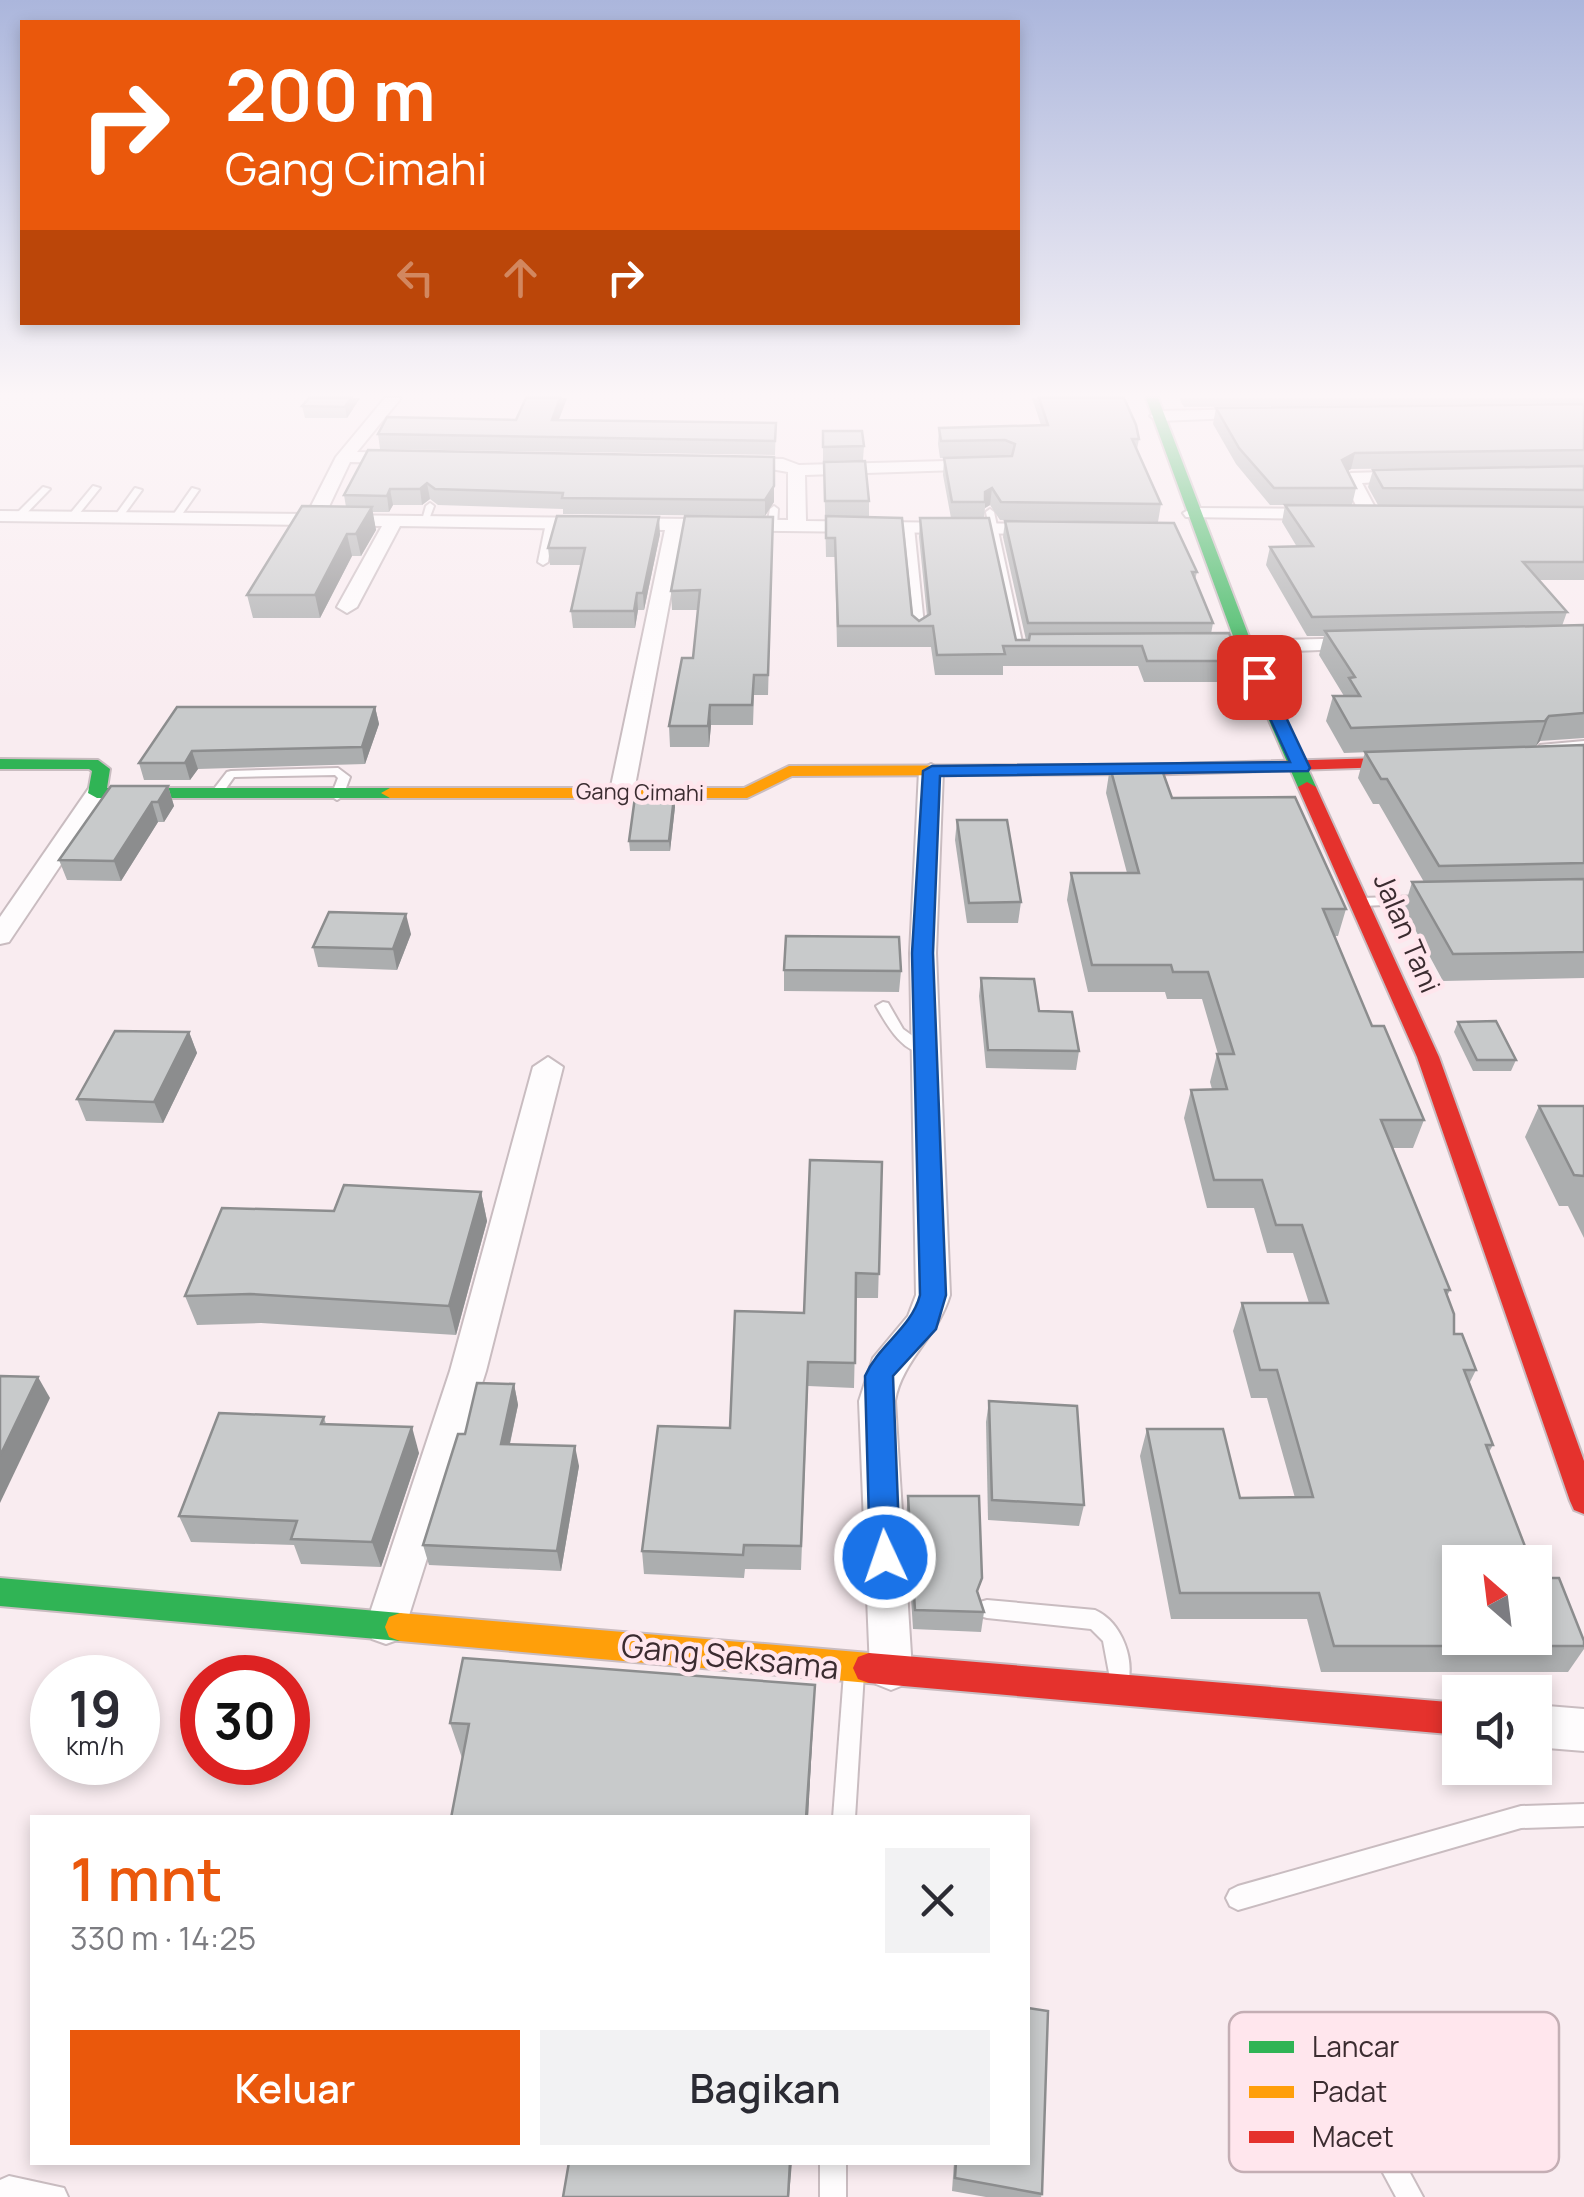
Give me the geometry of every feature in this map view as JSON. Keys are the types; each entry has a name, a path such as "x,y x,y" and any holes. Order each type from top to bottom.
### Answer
{"main road":[{"name":"Jalan Tani","path":"1183,501 1236,647 1302,768 1428,1058 1584,1501"},
{"path":"1534,758 1584,758"},
{"name":"Gang Cimahi","path":"98,793 337,796 622,790 747,794 761,791 778,774 788,771 1302,768 1440,761"},
{"path":"0,764 92,764 101,769 98,793"},
{"name":"Gang Seksama","path":"0,1592 1442,1718"}],"street":[{"path":"313,520 323,501"},
{"path":"797,501 797,526"},
{"path":"1363,501 1370,515"},
{"path":"10,516 393,522 427,514 550,524 676,525 774,517 797,526 909,527 992,520 1068,529"},
{"path":"1190,525 1390,515"},
{"path":"347,607 393,522"},
{"path":"622,790 676,525"},
{"path":"1236,647 1384,644"},
{"path":"890,1670 878,1401 884,1364 926,1321 933,1295 923,1050 932,771"},
{"path":"0,936 98,793"},
{"path":"386,1625 468,1371 548,1066"},
{"path":"1552,1727 1584,1730"}],"lane":[{"path":"10,516 31,501"},
{"path":"72,517 86,501"},
{"path":"118,517 130,501"},
{"path":"175,518 187,501"},
{"path":"992,520 1019,652 1037,648"},
{"path":"543,562 550,524"},
{"path":"909,527 920,635"},
{"path":"1534,758 1544,746 1584,744"},
{"path":"1362,902 1437,900"},
{"path":"883,1006 898,1032 923,1050"},
{"path":"988,1609 1096,1620 1108,1626 1114,1637 1120,1691"},
{"path":"844,1815 854,1669"},
{"path":"1238,1898 1522,1817 1584,1815"},
{"path":"833,2165 833,2197"},
{"path":"1396,2172 1410,2197"},
{"path":"5,2191 55,2197"}],"building":[{"path":"1159,501 1161,504 1001,502"},
{"path":"1285,505 1584,507 1584,562 1523,562 1567,612 1312,617 1270,547 1313,546"},
{"path":"302,506 372,507 356,534 347,534 315,595 247,595"},
{"path":"557,516 659,517 643,593 637,593 634,611 571,611 585,548 548,548"},
{"path":"685,516 773,517 768,675 754,675 752,705 710,705 708,726 669,726 682,658 693,658 700,590 671,591"},
{"path":"826,516 902,518 912,615 919,621 930,614 920,518 989,518 1016,640 1029,640 1030,634 1229,633 1241,661 1147,661 1142,646 1003,646 1005,654 937,655 933,626 838,626 835,538 826,538"},
{"path":"1005,521 1174,523 1197,572 1192,572 1213,623 1028,623"},
{"path":"1584,625 1584,713 1549,716 1545,721 1351,728 1333,696 1360,696 1349,678 1355,677 1325,631"},
{"path":"177,707 375,707 362,747 192,751 185,763 139,763"},
{"path":"1584,745 1584,863 1439,866 1387,779 1381,779 1365,752"},
{"path":"1110,767 1161,767 1172,798 1295,797 1346,909 1323,909 1372,1026 1384,1026 1424,1120 1381,1120 1450,1290 1445,1290 1454,1314 1454,1334 1462,1334 1476,1370 1464,1370 1493,1445 1486,1445 1524,1545 1442,1545 1442,1646 1334,1646 1319,1593 1180,1593 1147,1429 1223,1429 1240,1498 1313,1497 1277,1370 1260,1370 1242,1303 1328,1303 1302,1225 1276,1225 1262,1180 1214,1180 1191,1090 1227,1089 1217,1054 1234,1054 1208,972 1173,972 1171,965 1092,965 1071,873 1139,873"},
{"path":"111,786 168,786 158,802 152,802 114,861 59,860"},
{"path":"635,797 674,797 669,841 629,841"},
{"path":"957,820 1007,820 1021,902 969,903"},
{"path":"1584,879 1584,952 1453,954 1412,882"},
{"path":"329,912 406,914 393,949 313,947"},
{"path":"786,936 899,937 901,971 784,970"},
{"path":"981,978 1034,979 1039,1011 1072,1012 1079,1051 988,1050"},
{"path":"1496,1021 1516,1060 1477,1060 1458,1022"},
{"path":"115,1031 189,1032 154,1102 77,1099"},
{"path":"1539,1106 1584,1106 1584,1176 1574,1175"},
{"path":"810,1160 882,1162 879,1274 856,1273 855,1363 808,1362 801,1546 744,1545 743,1555 642,1551 658,1426 730,1428 735,1311 804,1313"},
{"path":"344,1185 481,1192 449,1306 250,1294 185,1296 222,1208 334,1211"},
{"path":"0,1376 38,1377 0,1456"},
{"path":"477,1383 514,1384 501,1444 575,1446 557,1551 423,1545 458,1434 465,1434"},
{"path":"989,1401 1077,1406 1084,1505 992,1500"},
{"path":"219,1413 324,1417 321,1424 412,1427 372,1542 291,1539 297,1521 179,1516"},
{"path":"908,1496 979,1496 982,1578 977,1591 984,1612 915,1610"},
{"path":"1552,1578 1559,1578 1584,1646 1552,1646"},
{"path":"463,1658 815,1685 806,1815 452,1815 469,1724 450,1723"},
{"path":"1030,2008 1048,2011 1042,2194 955,2178 956,2165 1030,2165"},
{"path":"568,2165 790,2165 788,2197 563,2197"}],"traffic: fast":[{"path":"1190,501 1245,647 1307,787"},
{"path":"0,764 92,764 101,769 97,793 390,793"},
{"path":"0,1592 400,1627"}],"traffic: slow":[{"path":"390,793 747,793 789,771 1142,770"},
{"path":"400,1627 869,1668"}],"traffic: jam":[{"path":"1142,770 1415,762"},
{"path":"1307,787 1428,1057 1584,1501"},
{"path":"869,1668 1442,1717"}],"route":[{"path":"885,1557 879,1376 884,1364 926,1321 933,1295 926,1184 922,953 932,771 1302,768 1259,677"}]}
